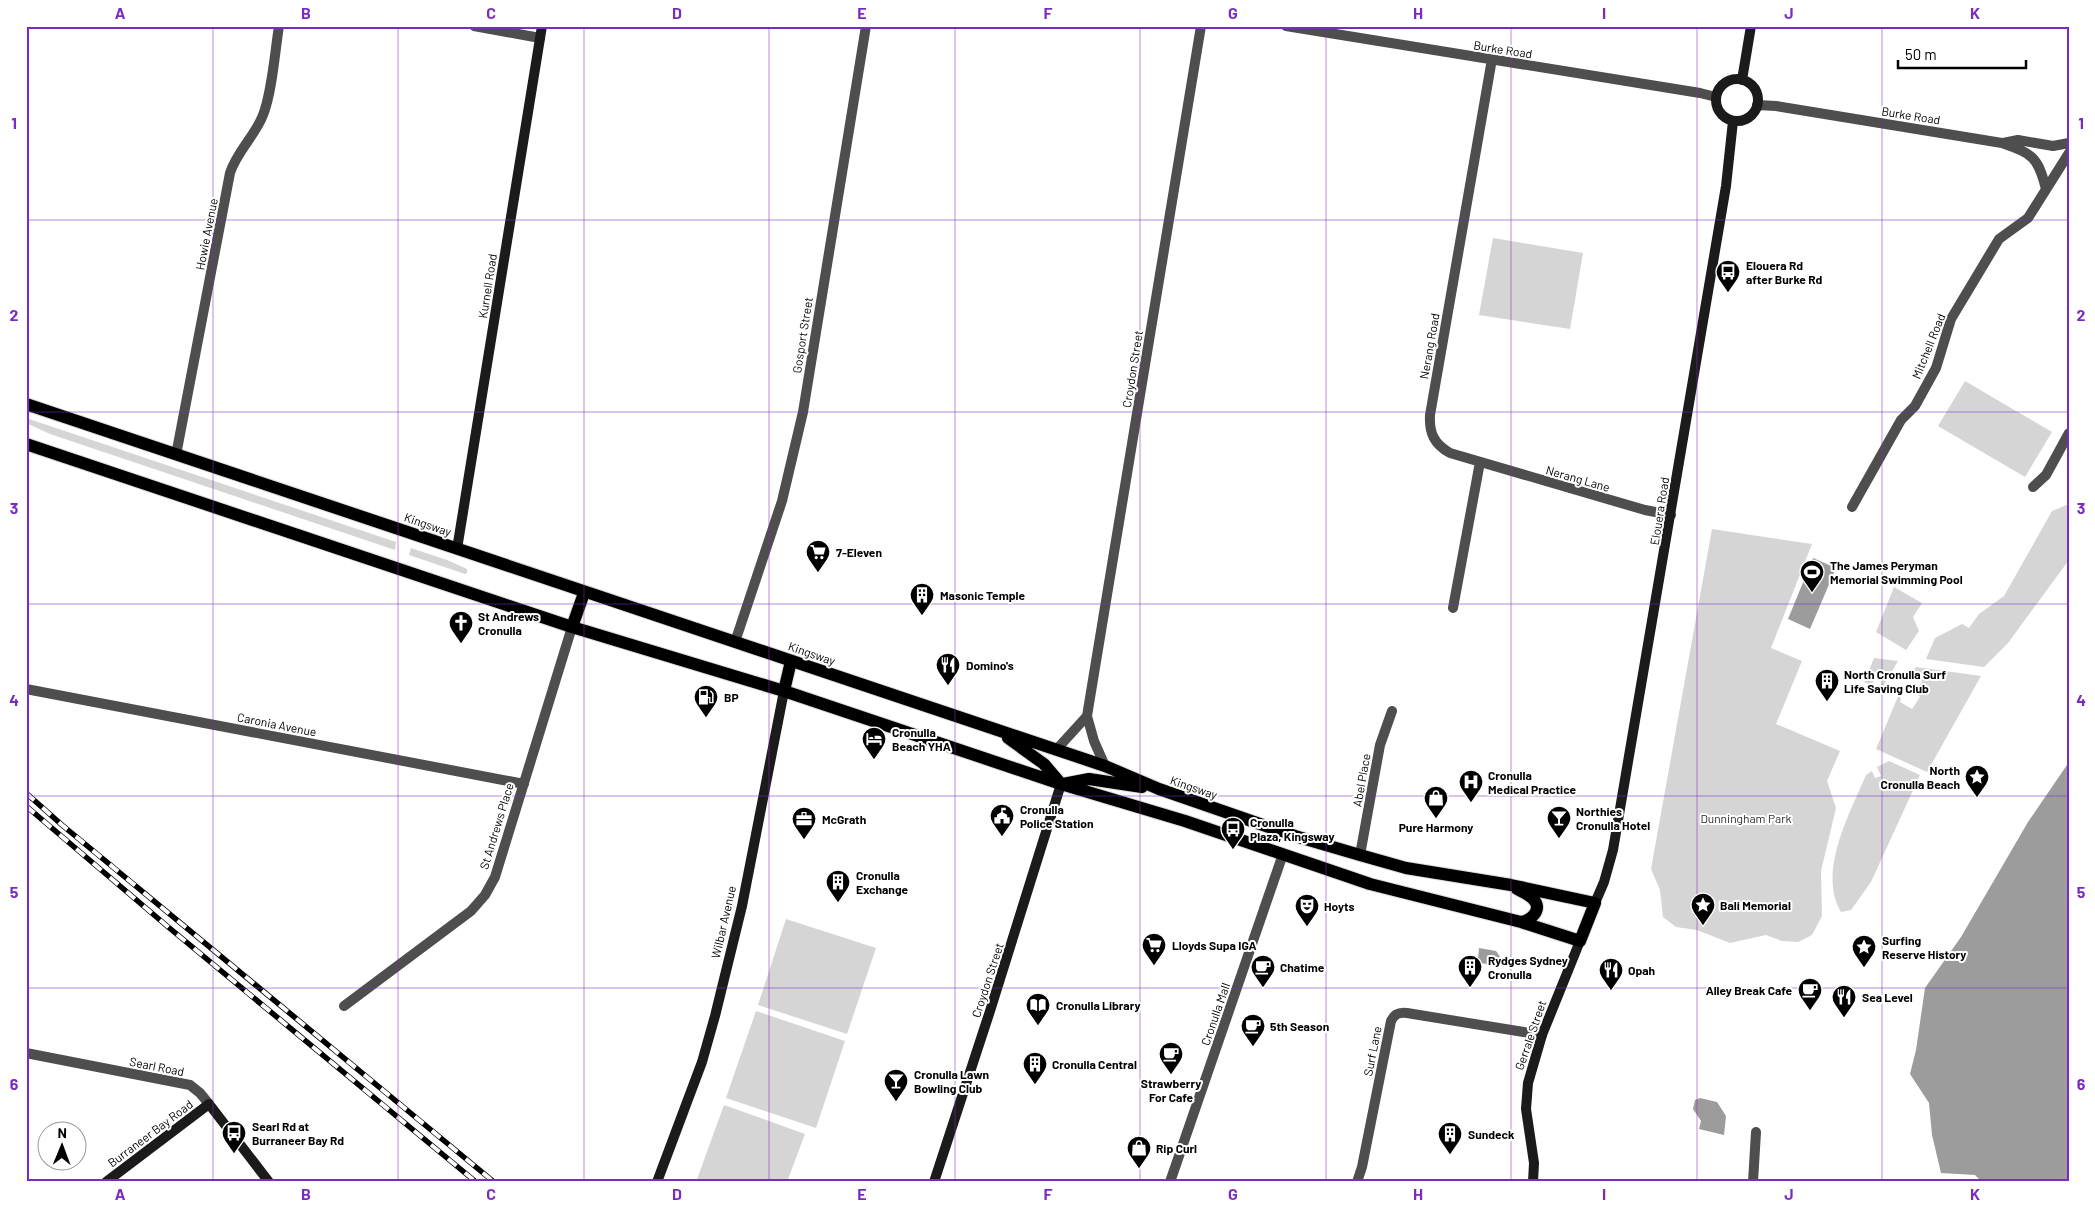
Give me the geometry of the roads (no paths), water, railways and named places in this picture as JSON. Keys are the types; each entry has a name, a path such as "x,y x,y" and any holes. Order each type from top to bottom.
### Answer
{"main road":[{"name":"Kingsway","path":"26,404 584,593 1105,766 1159,790 1295,836 1406,868 1511,885 1595,903"},
{"path":"26,444 572,627 784,691 1061,784 1186,821 1370,884 1520,922 1580,941"},
{"name":"St Andrews Place","path":"572,627 584,593"},
{"name":"Wilbar Avenue","path":"784,691 791,661"},
{"path":"993,729 1044,764 1061,784"},
{"path":"1061,784 1089,780 1159,790"},
{"path":"1511,885 1536,902 1536,912 1533,916 1526,921 1520,922"},
{"name":"Gerrale Street","path":"1580,941 1595,903"}],"street":[{"name":"Howie Avenue","path":"176,455 230,173 238,153 258,125 266,109 279,26"},
{"path":"474,26 540,38"},
{"name":"Kurnell Road","path":"457,549 542,26"},
{"name":"Gosport Street","path":"735,642 782,501 803,412 866,26"},
{"name":"Croydon Street","path":"1105,766 1094,741 1087,716 1202,26"},
{"name":"Burke Road","path":"1286,26 1335,30 1492,60 1691,91 1716,97"},
{"path":"1742,80 1751,26"},
{"name":"Nerang Road","path":"1480,462 1450,453 1437,444 1430,431 1430,422 1492,60"},
{"path":"1742,80 1748,83 1756,93 1757,105 1751,116 1733,121 1718,110 1716,97 1718,90 1729,81 1742,80"},
{"name":"Burke Road","path":"1757,105 1776,106 2002,143 2034,158 2042,171 2046,189"},
{"name":"Elouera Road","path":"1595,903 1604,882 1613,850 1726,186 1733,121"},
{"name":"Burke Road","path":"2002,143 2018,140 2053,146 2069,143"},
{"name":"Mitchell Road","path":"1852,507 1901,420 1915,406 1936,368 1951,319 1999,240 2028,218 2069,153"},
{"path":"2032,487 2046,475 2069,433"},
{"path":"1453,608 1480,462"},
{"name":"Nerang Lane","path":"1480,462 1645,510 1670,515"},
{"name":"St Andrews Place","path":"344,1006 472,912 485,895 495,877 572,627"},
{"name":"Caronia Avenue","path":"26,689 524,784"},
{"name":"Wilbar Avenue","path":"657,1182 702,1062 715,1016 742,906 784,691"},
{"name":"Abel Place","path":"1360,855 1380,745 1392,711"},
{"path":"1056,750 1087,716"},
{"name":"Croydon Street","path":"934,1182 1061,784"},
{"name":"Cronulla Mall","path":"1170,1182 1284,854"},
{"name":"Gerrale Street","path":"1534,1182 1534,1163 1528,1125 1526,1094 1531,1069 1542,1035 1580,941"},
{"name":"Surf Lane","path":"1357,1182 1362,1167 1391,1021 1394,1015 1400,1012 1407,1012 1542,1035"},
{"name":"Searl Road","path":"26,1053 190,1085 209,1104 269,1182"},
{"name":"Burraneer Bay Road","path":"106,1182 209,1104"},
{"path":"1753,1182 1756,1132"}],"railway":[{"path":"26,793 62,825 494,1182"},
{"path":"26,806 167,926 476,1182"}],"place":[{"name":"Elouera Rd after Burke Rd","path":"1728,293"},
{"name":"7-Eleven","path":"818,573"},
{"name":"The James Peryman Memorial Swimming Pool","path":"1812,593"},
{"name":"Masonic Temple","path":"922,616"},
{"name":"St Andrews Cronulla","path":"461,644"},
{"name":"Domino's","path":"948,686"},
{"name":"North Cronulla Surf Life Saving Club","path":"1827,702"},
{"name":"BP","path":"706,718"},
{"name":"Cronulla Beach YHA","path":"874,760"},
{"name":"North Cronulla Beach","path":"1977,798"},
{"name":"Cronulla Medical Practice","path":"1471,803"},
{"name":"Pure Harmony","path":"1436,819"},
{"name":"Cronulla Police Station","path":"1002,837"},
{"name":"Northies Cronulla Hotel","path":"1559,839"},
{"name":"McGrath","path":"804,840"},
{"name":"Cronulla Plaza, Kingsway","path":"1233,850"},
{"name":"Cronulla Exchange","path":"838,903"},
{"name":"Bali Memorial","path":"1703,926"},
{"name":"Hoyts","path":"1307,927"},
{"name":"Lloyds Supa IGA","path":"1154,966"},
{"name":"Surfing Reserve History","path":"1864,968"},
{"name":"Chatime","path":"1263,988"},
{"name":"Rydges Sydney Cronulla","path":"1470,988"},
{"name":"Opah","path":"1611,991"},
{"name":"Alley Break Cafe","path":"1810,1011"},
{"name":"Sea Level","path":"1844,1018"},
{"name":"Cronulla Library","path":"1038,1026"},
{"name":"5th Season","path":"1253,1047"},
{"name":"Strawberry For Cafe","path":"1171,1075"},
{"name":"Cronulla Central","path":"1035,1085"},
{"name":"Cronulla Lawn Bowling Club","path":"896,1102"},
{"name":"Searl Rd at Burraneer Bay Rd","path":"234,1154"},
{"name":"Sundeck","path":"1450,1155"},
{"name":"Rip Curl","path":"1139,1169"}],"park label":[{"name":"Dunningham Park","path":"1746,818"}]}
